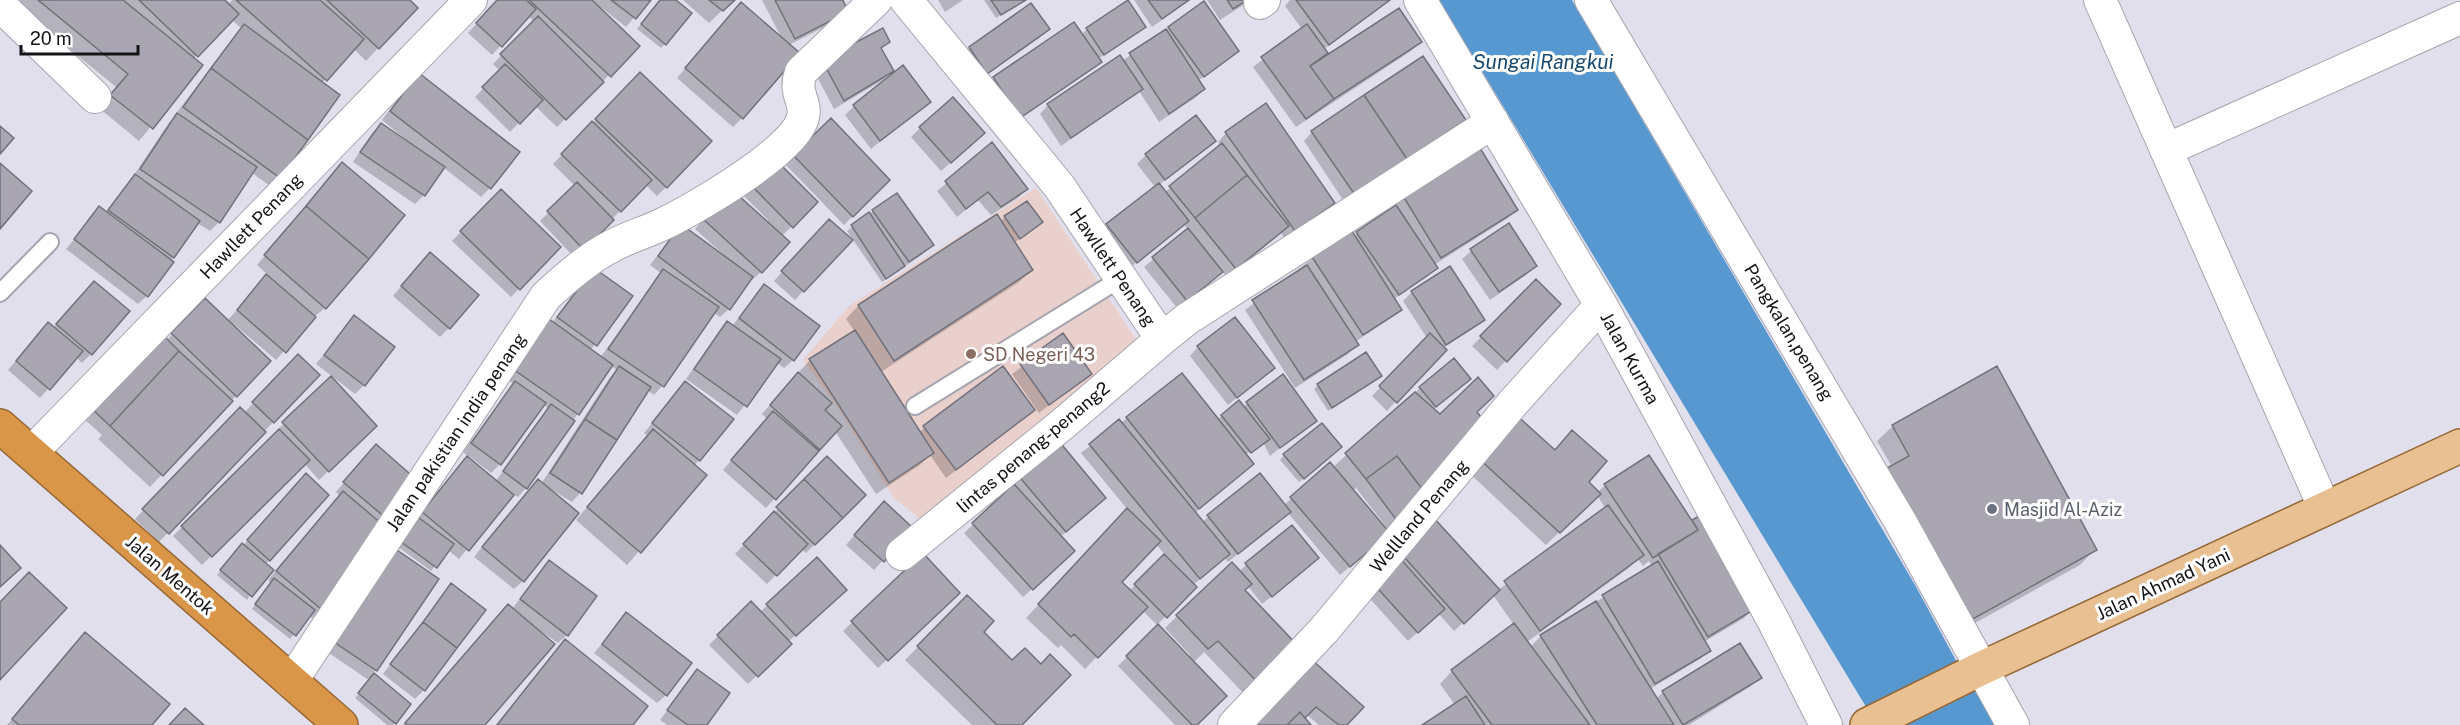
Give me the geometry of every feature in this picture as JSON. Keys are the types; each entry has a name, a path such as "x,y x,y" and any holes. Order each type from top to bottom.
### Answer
{"highway":[{"name":"Jalan Mentok","path":"0,426 341,725"}],"main road":[{"name":"Jalan Ahmad Yani","path":"1867,725 1974,672 2460,446"}],"street":[{"name":"Hawllett Penang","path":"31,453 471,0"},
{"name":"Jalan pakistian india penang","path":"291,682 546,296 576,269 613,245 660,226 695,208 773,155 796,131 804,116 797,84 801,72 876,0"},
{"name":"Hawllett Penang","path":"906,0 1059,186 1162,339 1187,320 1493,122"},
{"name":"Jalan Kurma","path":"1420,0 1601,305 1773,620 1826,725"},
{"name":"Pangkalan,penang","path":"1592,0 1900,521 1974,672 2013,725"},
{"path":"2100,0 2325,509"},
{"path":"0,5 66,66 94,97"},
{"path":"2166,150 2460,18"},
{"name":"Wellland Penang","path":"1234,725 1323,630 1512,404 1601,305"},
{"name":"lintas penang-penang2","path":"902,554 1055,431 1162,339"}],"lane":[{"path":"0,293 50,242"},
{"path":"915,406 1120,279"}],"shaded area":[{"name":"SD Negeri 43","path":"1036,188 1141,347 922,520 894,498 837,406 803,360 849,306"}],"water":[{"name":"Sungai Rangkui","path":"1439,0 1572,0 1915,585 1959,666 1998,725 1877,725"}],"building":[{"path":"38,0 123,0 203,65 153,129 110,95 128,74"},
{"path":"139,0 225,0 239,14 198,57"},
{"path":"236,0 320,0 364,39 327,81"},
{"path":"327,0 410,0 418,8 379,49"},
{"path":"497,0 526,0 536,9 502,47 476,23"},
{"path":"529,0 592,0 640,46 611,77"},
{"path":"611,0 651,0 636,19"},
{"path":"660,0 676,0 692,13 666,45 641,24"},
{"path":"709,0 735,0 723,11"},
{"path":"775,0 843,0 848,12 795,39"},
{"path":"991,0 1026,0 1001,15"},
{"path":"1128,0 1146,27 1104,55 1086,28"},
{"path":"1148,0 1189,0 1162,19"},
{"path":"1227,0 1247,0 1233,9"},
{"path":"1296,0 1390,0 1329,45"},
{"path":"1204,1 1239,51 1204,77 1168,27"},
{"path":"741,2 800,53 743,119 685,68"},
{"path":"1031,3 1050,29 987,74 969,47"},
{"path":"1399,8 1422,42 1334,99 1310,66"},
{"path":"538,16 604,82 566,120 500,54"},
{"path":"1074,22 1102,62 1020,118 993,77"},
{"path":"244,24 340,95 308,140 211,68"},
{"path":"1307,24 1328,53 1310,66 1334,99 1306,119 1261,57"},
{"path":"883,28 890,42 881,48 894,71 844,101 822,60"},
{"path":"1166,29 1205,89 1169,114 1129,53"},
{"path":"1120,55 1143,89 1071,138 1047,104"},
{"path":"1423,56 1466,120 1407,159 1364,95"},
{"path":"505,64 543,100 520,124 482,87"},
{"path":"903,65 931,102 880,141 853,105"},
{"path":"211,68 308,140 280,178 183,107"},
{"path":"640,72 712,141 667,188 595,119"},
{"path":"419,73 520,152 491,189 390,111"},
{"path":"1364,95 1407,159 1355,195 1311,131"},
{"path":"953,97 985,133 951,163 919,127"},
{"path":"1266,103 1335,203 1295,231 1225,132"},
{"path":"177,113 257,167 220,223 140,169"},
{"path":"1196,115 1216,141 1165,180 1145,154"},
{"path":"831,118 890,180 853,217 793,155"},
{"path":"592,121 652,180 621,212 561,154"},
{"path":"381,123 445,167 425,196 360,152"},
{"path":"0,126 14,138 0,154"},
{"path":"992,142 1028,189 1001,207 988,192 966,209 945,181"},
{"path":"1222,143 1247,175 1195,218 1169,186"},
{"path":"1480,148 1518,210 1441,258 1403,196"},
{"path":"776,160 818,202 793,228 751,185"},
{"path":"342,162 405,215 369,259 306,206"},
{"path":"0,163 32,191 0,229"},
{"path":"135,174 200,221 174,258 108,210"},
{"path":"1247,175 1289,226 1236,269 1195,218"},
{"path":"577,182 614,220 584,250 547,211"},
{"path":"1159,183 1189,221 1137,263 1106,224"},
{"path":"730,188 790,242 762,273 703,219"},
{"path":"501,189 561,247 520,290 460,231"},
{"path":"897,193 934,245 909,262 872,210"},
{"path":"1027,201 1043,222 1020,239 1004,216"},
{"path":"1396,205 1438,268 1399,295 1356,232"},
{"path":"99,206 174,262 148,297 74,239"},
{"path":"306,206 369,259 326,309 264,255"},
{"path":"869,212 905,266 886,279 851,225"},
{"path":"997,214 1033,270 894,361 858,305"},
{"path":"829,219 853,240 804,292 781,271"},
{"path":"1509,223 1537,266 1499,292 1470,249"},
{"path":"681,224 753,277 730,310 658,256"},
{"path":"1188,228 1223,272 1187,301 1152,257"},
{"path":"1352,231 1402,310 1363,335 1312,257"},
{"path":"430,252 479,295 450,329 401,286"},
{"path":"1307,265 1359,345 1304,380 1252,300"},
{"path":"1450,266 1485,320 1446,345 1411,291"},
{"path":"594,268 633,296 597,346 557,317"},
{"path":"663,269 719,307 664,387 608,349"},
{"path":"266,274 316,317 286,353 237,310"},
{"path":"1536,279 1561,304 1507,362 1480,336"},
{"path":"94,281 130,311 92,355 56,324"},
{"path":"764,284 820,326 794,361 739,318"},
{"path":"205,298 271,361 237,397 171,333"},
{"path":"354,315 395,347 365,386 324,355"},
{"path":"545,316 613,365 579,415 510,367"},
{"path":"1235,317 1275,368 1237,398 1197,346"},
{"path":"727,321 781,359 747,407 694,369"},
{"path":"48,322 83,351 50,390 16,361"},
{"path":"855,330 934,453 889,483 809,359"},
{"path":"160,332 179,351 110,426 90,407"},
{"path":"1063,333 1092,374 1049,405 1020,364"},
{"path":"1430,333 1447,350 1397,403 1379,386"},
{"path":"179,351 233,401 163,476 110,426"},
{"path":"1366,352 1382,376 1332,408 1317,384"},
{"path":"298,354 320,375 274,423 252,402"},
{"path":"1454,358 1471,379 1436,407 1419,387"},
{"path":"619,366 651,387 617,440 585,419"},
{"path":"1003,366 1035,410 956,470 923,426"},
{"name":"Masjid Al-Aziz","path":"1997,366 2097,550 1971,620 1887,468 1909,456 1892,425"},
{"path":"798,372 832,403 825,410 842,426 820,450 770,405"},
{"path":"1182,373 1254,464 1199,509 1126,417"},
{"path":"1283,374 1317,421 1280,448 1246,402"},
{"path":"331,376 377,426 329,472 282,422"},
{"path":"1478,377 1494,396 1477,412 1487,424 1429,498 1397,456 1366,479 1345,453 1415,392 1440,414"},
{"path":"515,381 546,403 501,465 471,443"},
{"path":"685,381 734,419 700,461 652,423"},
{"path":"1239,400 1270,439 1251,453 1221,415"},
{"path":"551,404 575,421 527,489 503,471"},
{"path":"240,407 266,432 169,534 142,509"},
{"path":"773,411 819,451 776,500 731,460"},
{"path":"1514,413 1555,450 1572,430 1607,461 1589,482 1601,494 1560,533 1477,457"},
{"path":"585,419 617,440 582,494 550,473"},
{"path":"1119,419 1230,554 1200,579 1089,444"},
{"path":"1322,423 1342,447 1304,479 1283,454"},
{"path":"279,429 310,460 212,557 181,526"},
{"path":"653,429 707,475 641,553 587,507"},
{"path":"1058,440 1106,498 1066,532 1017,474"},
{"path":"376,444 419,482 387,519 343,482"},
{"path":"1649,455 1698,530 1653,558 1604,484"},
{"path":"467,456 514,495 469,551 422,512"},
{"path":"827,456 866,495 843,518 804,479"},
{"path":"1397,456 1429,498 1398,522 1366,479"},
{"path":"1330,462 1390,533 1350,567 1290,497"},
{"path":"306,473 329,495 270,561 247,540"},
{"path":"1260,473 1291,512 1238,554 1207,515"},
{"path":"538,479 579,513 524,582 482,547"},
{"path":"804,479 843,518 815,545 776,507"},
{"path":"1014,484 1075,551 1033,590 972,523"},
{"path":"343,491 389,530 322,610 276,571"},
{"path":"884,501 914,529 884,562 854,535"},
{"path":"1608,505 1644,555 1540,631 1504,581"},
{"path":"1127,508 1161,541 1122,582 1148,607 1098,658 1074,634 1071,637 1038,604"},
{"path":"774,511 808,544 777,576 743,544"},
{"path":"411,512 454,544 437,568 393,536"},
{"path":"1432,516 1500,590 1464,624 1397,549"},
{"path":"1699,516 1755,609 1708,637 1658,554 1698,530 1692,520"},
{"path":"1292,525 1319,558 1272,597 1245,563"},
{"path":"242,543 274,570 252,597 220,570"},
{"path":"0,545 21,568 0,587"},
{"path":"397,550 439,579 377,671 334,642"},
{"path":"923,553 960,593 888,661 851,621"},
{"path":"1164,554 1197,587 1167,618 1134,584"},
{"path":"1398,556 1445,609 1418,633 1371,581"},
{"path":"817,557 847,590 796,636 766,604"},
{"path":"549,560 597,596 568,636 520,599"},
{"path":"1658,561 1711,651 1655,684 1602,595"},
{"path":"1232,562 1252,584 1245,590 1301,649 1262,687 1218,641 1208,649 1176,615"},
{"path":"29,572 67,608 0,680 0,602"},
{"path":"274,578 315,610 296,636 255,604"},
{"path":"451,583 486,610 457,648 423,622"},
{"path":"967,595 994,621 984,632 1012,660 1025,648 1041,664 1050,654 1071,675 1022,725 997,725 917,646"},
{"path":"751,601 792,644 758,677 717,635"},
{"path":"1596,601 1674,725 1597,725 1540,635"},
{"path":"508,604 555,644 485,725 407,725 405,723"},
{"path":"626,612 692,663 667,696 602,644"},
{"path":"423,622 457,648 425,691 390,664"},
{"path":"1514,623 1590,725 1492,725 1451,670"},
{"path":"1158,624 1227,696 1197,725 1192,725 1126,656"},
{"path":"85,632 170,704 152,725 19,725 12,719"},
{"path":"565,639 648,706 633,725 497,725"},
{"path":"1740,643 1762,678 1683,725 1662,691"},
{"path":"1310,658 1364,707 1347,725 1339,725 1316,707 1305,718 1300,712 1287,725 1248,725"},
{"path":"697,669 730,693 707,725 688,725 667,710"},
{"path":"374,673 411,704 396,724 358,693"},
{"path":"1466,696 1485,725 1422,725"},
{"path":"185,708 204,725 169,725"},
{"path":"1300,712 1311,725 1287,725"}],"place":[{"name":"SD Negeri 43","path":"971,354"},
{"name":"Masjid Al-Aziz","path":"1992,509"}]}
